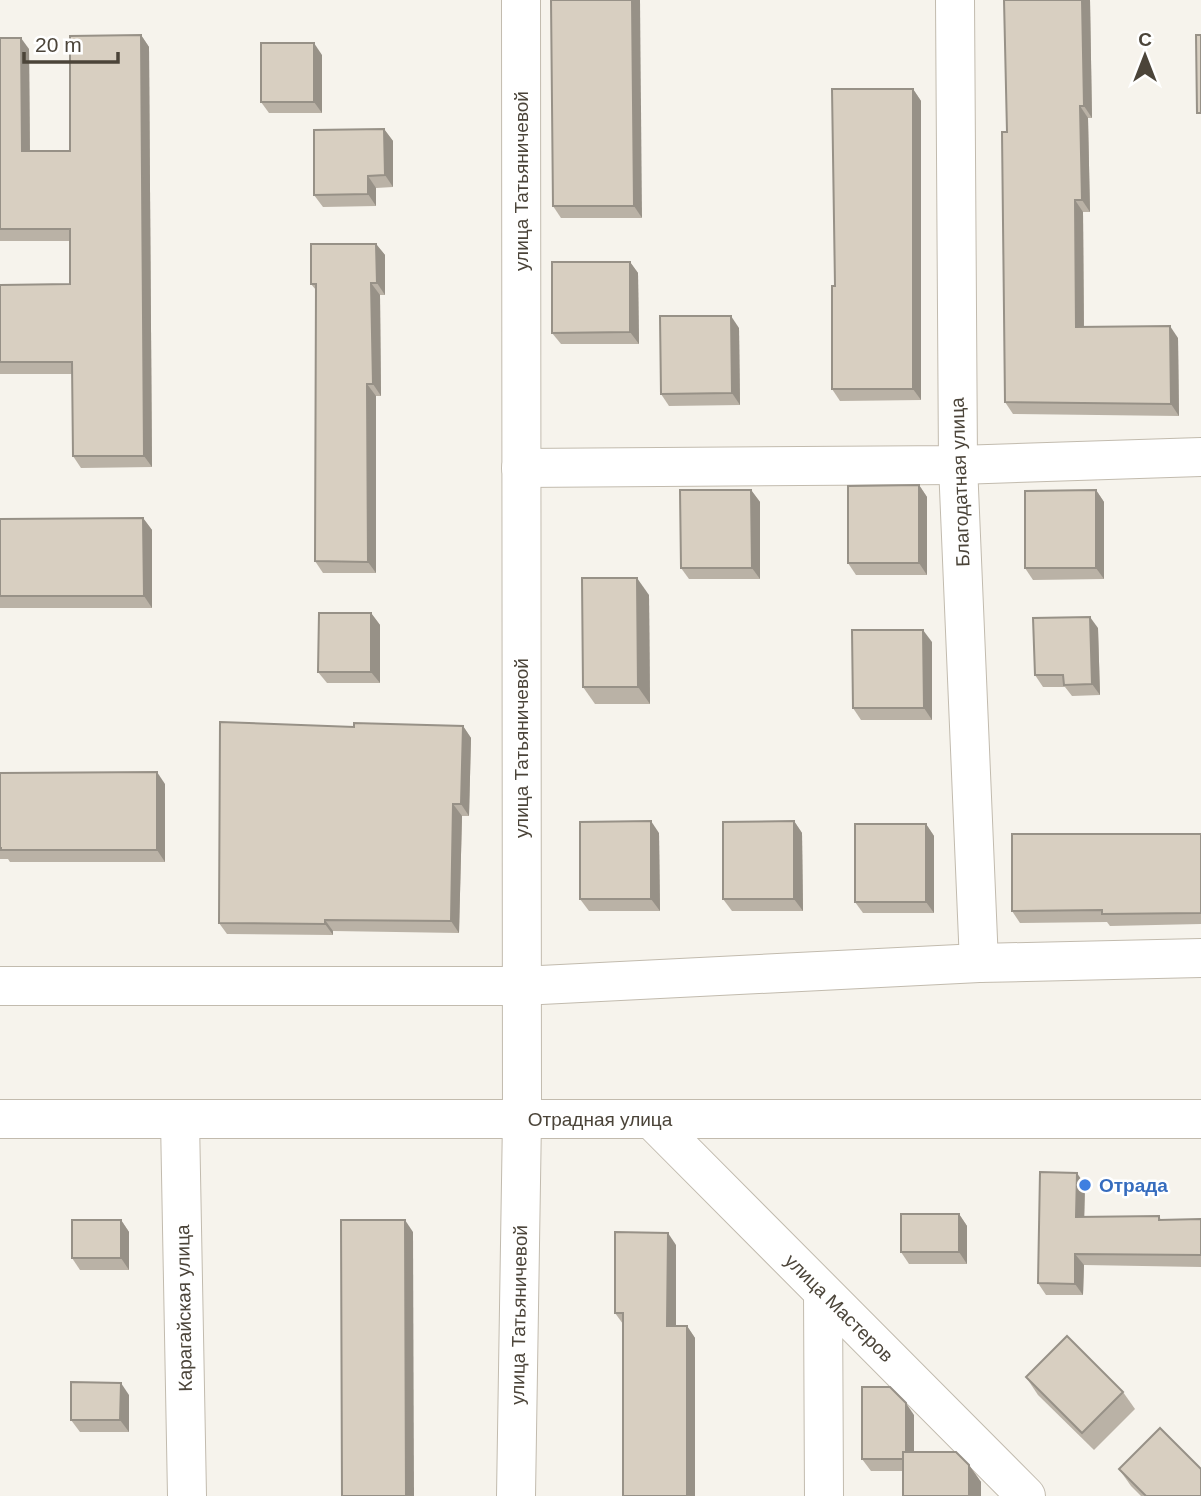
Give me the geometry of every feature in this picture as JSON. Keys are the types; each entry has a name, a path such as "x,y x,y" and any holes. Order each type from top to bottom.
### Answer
{"street":[{"name":"улица Татьяничевой","path":"516,1496 523,1119 521,0"},
{"name":"Благодатная улица","path":"955,0 958,465 979,963"},
{"path":"521,468 958,465 1201,457"},
{"path":"0,986 521,986 979,963 1201,958"},
{"name":"Отрадная улица","path":"0,1119 1201,1118"},
{"name":"Карагайская улица","path":"180,1120 187,1496"},
{"name":"улица Мастеров","path":"652,1120 1026,1496"},
{"path":"823,1293 824,1496"}],"building":[{"path":"551,0 632,0 634,206 553,206"},
{"path":"1004,0 1082,0 1084,106 1080,106 1082,200 1075,200 1076,327 1170,326 1171,404 1005,402 1002,132 1007,132"},
{"path":"141,35 144,456 73,456 72,362 0,362 0,285 70,284 70,229 0,229 0,38 21,38 22,151 70,151 70,36"},
{"path":"1196,35 1201,35 1201,113 1197,113"},
{"path":"261,43 314,43 314,102 261,102"},
{"path":"832,89 913,89 913,389 832,389 832,286 835,286"},
{"path":"384,129 385,175 368,176 368,194 314,195 314,130"},
{"path":"311,244 376,244 377,283 371,283 373,384 367,384 368,562 315,561 316,284 311,284"},
{"path":"552,262 630,262 630,332 552,333"},
{"path":"660,316 731,316 732,393 661,394"},
{"path":"919,485 919,563 848,563 848,486"},
{"path":"680,490 751,490 752,568 681,568"},
{"path":"1096,490 1096,568 1025,568 1025,491"},
{"path":"143,518 144,596 0,596 0,519"},
{"path":"582,578 637,578 638,687 583,687"},
{"path":"319,613 371,613 371,672 318,672"},
{"path":"1090,617 1092,684 1064,685 1063,675 1035,675 1033,618"},
{"path":"852,630 923,630 924,708 853,708"},
{"path":"220,722 354,727 354,723 463,726 461,804 453,804 451,921 219,923"},
{"path":"157,772 157,850 0,848 0,773"},
{"path":"651,821 651,899 580,899 580,822"},
{"path":"794,821 794,899 723,899 723,822"},
{"path":"855,824 926,824 926,902 855,902"},
{"path":"1012,834 1201,834 1201,913 1012,911"},
{"path":"1040,1172 1077,1173 1076,1217 1159,1216 1159,1220 1201,1219 1201,1255 1075,1254 1075,1284 1038,1283"},
{"path":"901,1214 959,1214 959,1252 901,1252"},
{"path":"72,1220 121,1220 121,1258 72,1258"},
{"path":"341,1220 405,1220 406,1496 342,1496"},
{"path":"615,1232 668,1233 667,1326 687,1326 687,1496 623,1496 623,1313 615,1313"},
{"path":"1067,1336 1123,1392 1082,1433 1026,1377"},
{"path":"71,1382 121,1383 120,1420 71,1420"},
{"path":"862,1387 890,1387 906,1403 906,1452 903,1452 903,1459 862,1459"},
{"path":"1160,1428 1201,1469 1201,1496 1146,1496 1119,1469"},
{"path":"903,1452 956,1452 969,1465 969,1496 903,1496"}],"place":[{"name":"Отрада","path":"1085,1185"}]}
